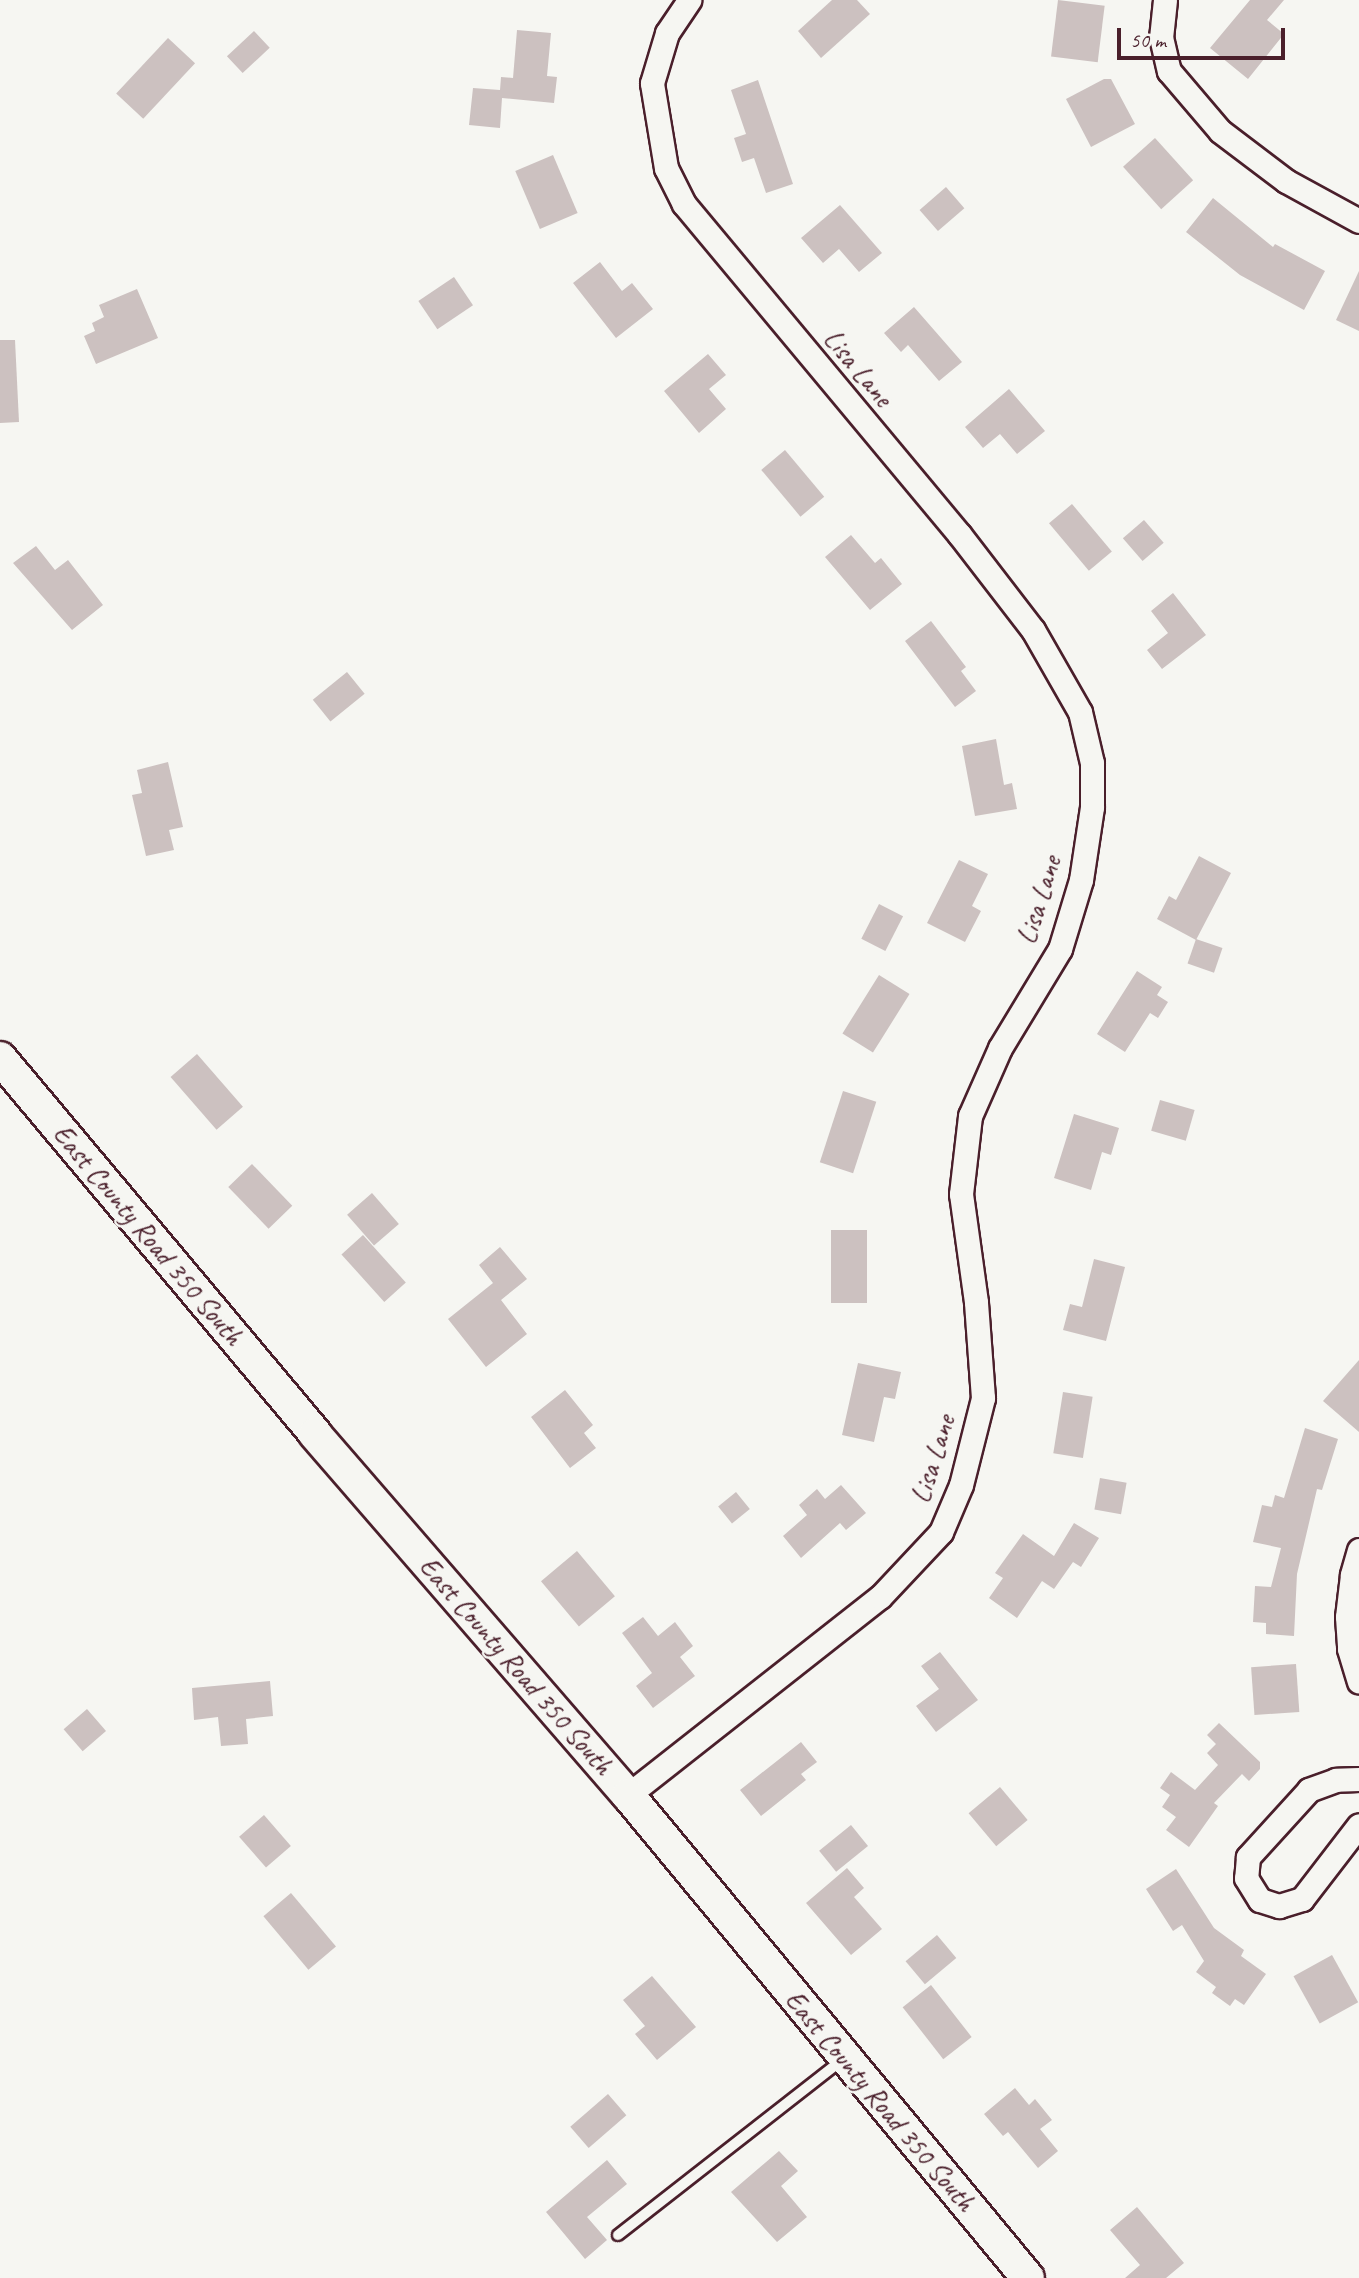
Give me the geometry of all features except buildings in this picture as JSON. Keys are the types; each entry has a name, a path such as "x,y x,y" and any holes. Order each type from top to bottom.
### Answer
{"street":[{"name":"Lisa Lane","path":"628,1795 880,1597 940,1532 961,1485 983,1398 976,1302 961,1194 970,1116 1000,1048 1059,949 1081,880 1092,807 1092,763 1080,712 1033,630 959,534 684,204 666,169 652,83 667,33 689,0"},
{"path":"1165,0 1161,37 1168,71 1220,131 1286,181 1359,221"},
{"name":"East County Road 350 South","path":"0,1058 315,1434 628,1795 1028,2278"},
{"path":"1359,1550 1352,1574 1347,1617 1349,1649 1359,1682"},
{"path":"1359,1779 1336,1780 1308,1790 1248,1857 1246,1878 1260,1900 1279,1906 1302,1899 1359,1825"}],"lane":[{"path":"618,2235 844,2059"}]}
